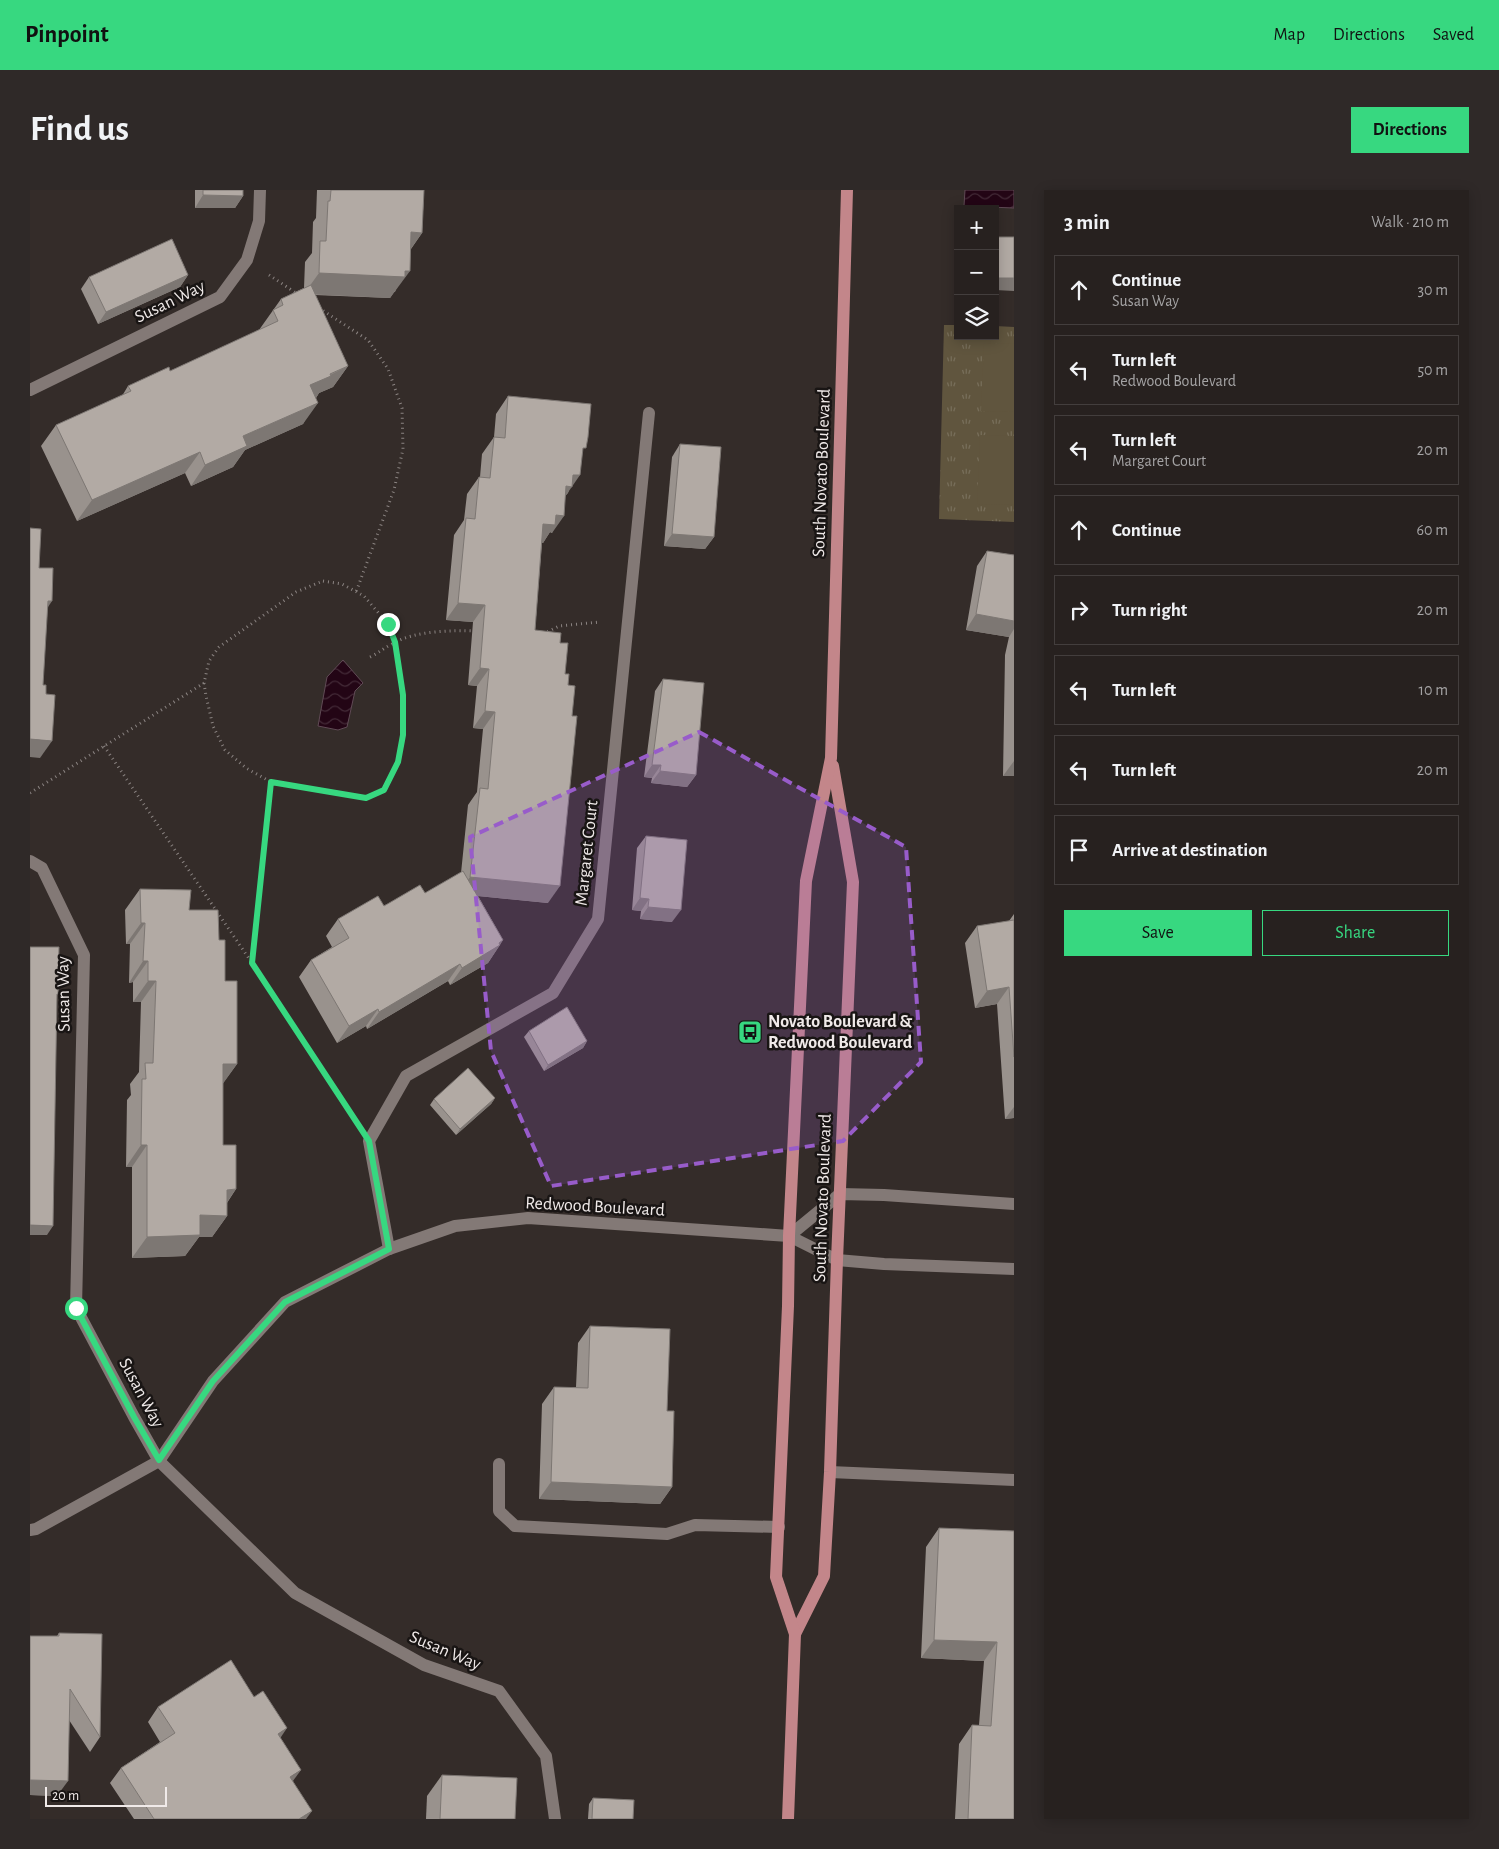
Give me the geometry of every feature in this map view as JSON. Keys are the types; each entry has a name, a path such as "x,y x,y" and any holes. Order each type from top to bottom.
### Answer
{"main road":[{"name":"South Novato Boulevard","path":"788,1819 795,1634 776,1577 788,1306 789,1236 806,881 831,758 847,190"},
{"name":"South Novato Boulevard","path":"795,1634 824,1576 830,1472 853,882 831,758"}],"street":[{"name":"Susan Way","path":"30,390 220,297 247,260 259,221 260,190"},
{"name":"Margaret Court","path":"369,1141 406,1076 553,992 598,919 649,413"},
{"name":"Susan Way","path":"30,861 42,868 84,955 76,1308 134,1417 159,1460 295,1593 424,1665 499,1691 546,1756 555,1819"},
{"path":"369,1141 389,1249"},
{"path":"789,1236 840,1194 884,1195 1014,1204"},
{"name":"Redwood Boulevard","path":"30,1530 159,1460 213,1381 285,1302 389,1249 454,1226 528,1218 752,1235 789,1236 837,1260 884,1264 1014,1269"},
{"path":"499,1464 499,1511 514,1526 667,1534 695,1525 779,1527"},
{"path":"830,1472 1014,1480"}],"path":[{"path":"247,260 301,296"},
{"path":"317,306 368,340 388,368 402,408 403,449 394,490 356,592"},
{"path":"323,581 342,584 364,596 388,624 395,642 403,695 403,735 398,762 384,790 366,798 271,782 246,768 225,750 213,726 204,683 209,662 220,647 296,592 323,581"},
{"path":"542,635 559,626 628,620"},
{"path":"370,657 378,654 395,642 426,633 452,630 482,632"},
{"path":"30,793 204,683"},
{"path":"104,746 252,963 369,1141"},
{"path":"252,963 271,782"}],"highlighted area":[{"path":"699,732 906,847 921,1062 843,1141 551,1186 491,1051 470,837"}],"green space":[{"path":"944,325 954,325 954,340 999,340 999,326 1014,327 1014,522 939,519"},
{"path":"984,343 1014,344 1014,412 981,411"},
{"path":"980,435 1014,436 1014,505 977,504"}],"water":[{"path":"965,190 1014,190 1014,208 999,207 999,205 964,205"},
{"path":"343,660 363,683 355,691 347,727 338,730 318,726 327,677"}],"building":[{"path":"203,190 243,190 243,196 203,195"},
{"path":"331,190 424,190 422,233 411,232 410,271 405,271 405,277 319,273 320,241 326,241 328,201 330,201"},
{"path":"999,237 1014,237 1014,278 999,278"},
{"path":"172,239 188,275 106,312 89,277"},
{"path":"311,285 348,366 310,385 318,403 243,436 247,446 205,465 200,452 92,500 56,425 131,391 128,386 169,367 170,371 278,321 273,310 283,305 281,299"},
{"path":"508,396 591,404 588,437 586,448 583,448 580,475 573,475 572,487 566,486 564,516 556,515 555,525 543,524 535,630 561,633 560,643 568,643 565,674 569,674 568,685 575,686 572,716 577,716 560,886 470,877 480,788 488,789 495,712 485,711 489,669 480,668 485,605 458,603 466,518 475,519 479,477 490,478 494,437 505,438"},
{"path":"680,444 721,447 714,537 672,534"},
{"path":"30,528 41,529 39,568 53,568 52,601 48,601 43,685 46,685 46,694 55,695 52,741 30,739"},
{"path":"987,551 1014,555 1014,621 976,614"},
{"path":"663,679 704,683 696,775 660,771 661,765 652,765"},
{"path":"646,836 687,840 681,910 648,907 649,899 640,898"},
{"path":"463,871 503,940 499,943 500,945 462,968 460,964 379,1012 378,1009 349,1026 311,960 349,938 338,919 378,896 384,906 420,885 425,893"},
{"path":"140,889 191,890 189,910 218,910 219,940 225,940 225,981 237,981 237,1064 223,1064 223,1145 236,1145 236,1189 227,1190 227,1216 200,1215 200,1235 147,1237 147,1145 141,1145 142,1079 146,1079 145,1063 153,1063 156,981 148,981 148,961 143,961 145,923 141,923"},
{"path":"1014,920 1014,1057 1009,987 987,991 977,926"},
{"path":"30,947 59,947 53,1226 30,1225"},
{"path":"567,1007 587,1041 548,1065 529,1031"},
{"path":"468,1068 495,1098 460,1129 434,1099"},
{"path":"590,1326 670,1329 667,1411 674,1411 672,1487 551,1482 554,1387 588,1388"},
{"path":"939,1528 1014,1531 1014,1819 968,1819 972,1725 991,1726 997,1642 934,1640"},
{"path":"59,1633 102,1634 100,1737 70,1689 68,1781 30,1780 30,1636 59,1636"},
{"path":"231,1660 254,1697 263,1691 287,1728 278,1734 301,1770 290,1777 312,1811 299,1819 154,1819 121,1768 175,1733 158,1707"},
{"path":"442,1775 517,1778 515,1819 440,1819"},
{"path":"593,1798 634,1800 633,1819 592,1819"}],"place":[{"name":"Novato Boulevard & Redwood Boulevard","path":"750,1032"}],"route":[{"path":"76,1308 159,1460 213,1381 285,1302 389,1249 369,1141 252,963 271,782 366,798 384,790 398,762 403,735 403,695 395,642 388,624"}]}
